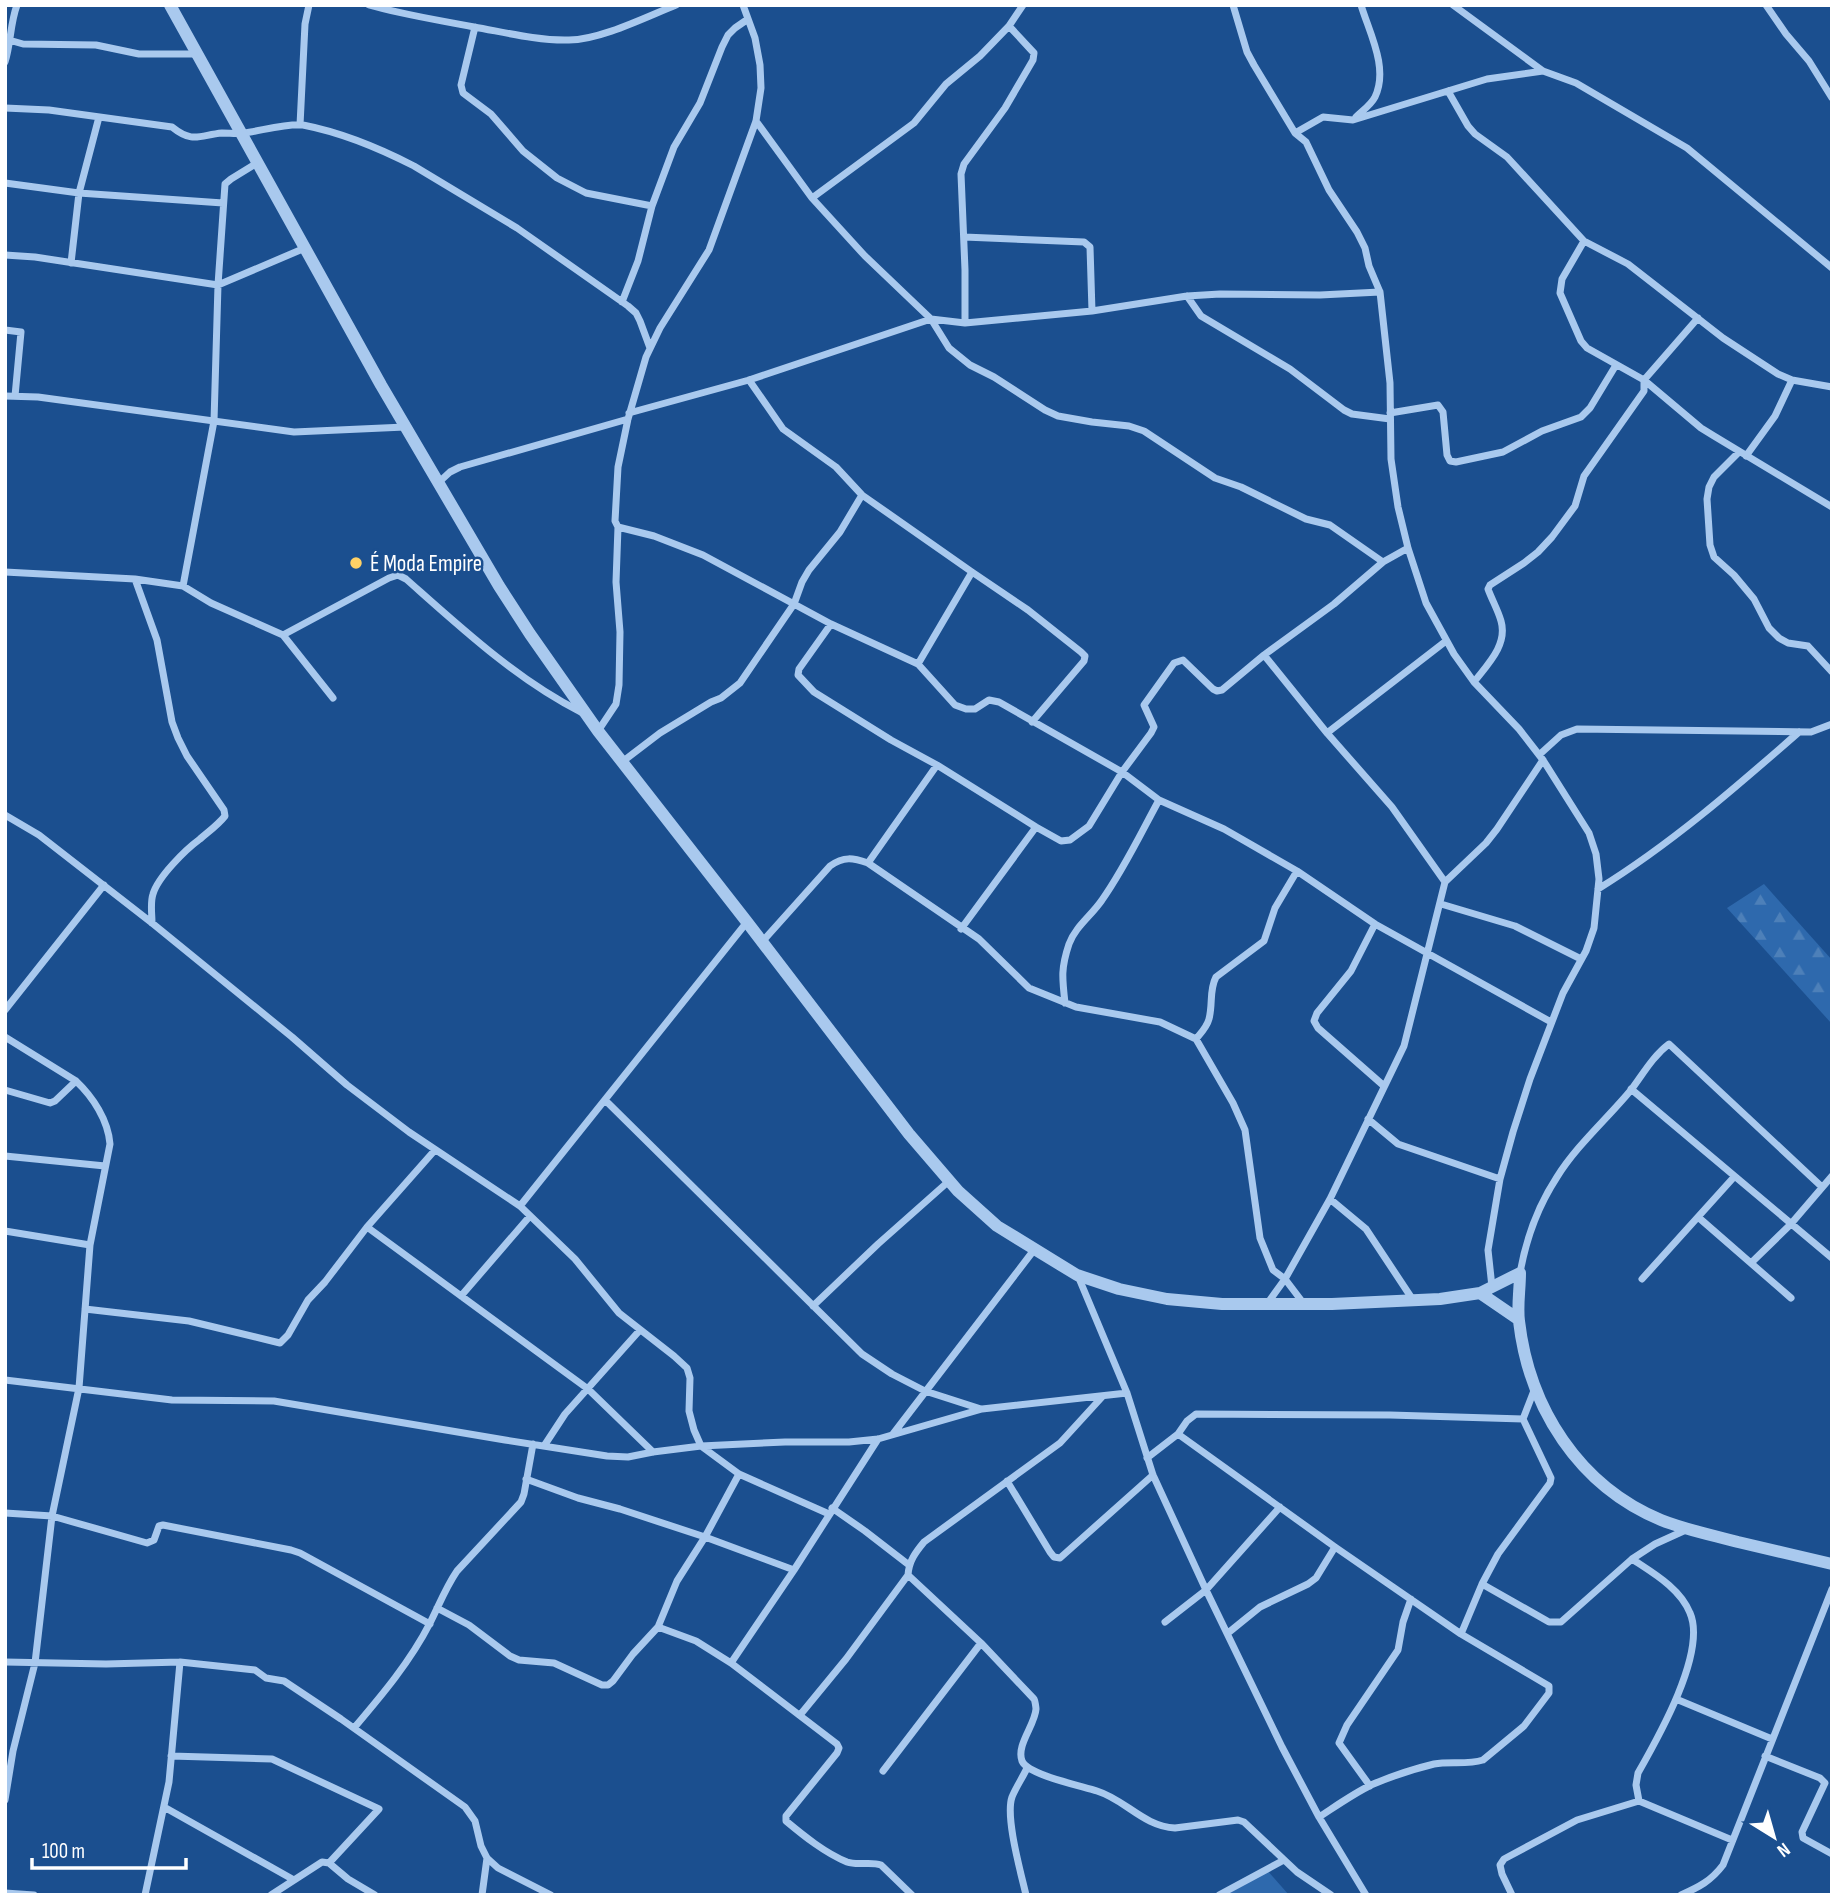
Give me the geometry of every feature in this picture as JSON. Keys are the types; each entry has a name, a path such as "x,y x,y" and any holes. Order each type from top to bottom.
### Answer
{"street":[{"path":"5,62 17,5"},
{"path":"170,5 405,427 499,586 622,762 909,1134 949,1181 998,1226 1077,1275 1119,1289 1167,1299 1222,1304 1440,1299 1486,1290 1520,1273"},
{"path":"300,125 305,24 309,5"},
{"path":"369,5 514,34 570,40 598,34 676,5"},
{"path":"598,730 616,704 620,685 616,582 618,527 615,522 618,467 629,416 650,348 709,250 756,121 761,88 760,65 755,38 743,5"},
{"path":"812,198 914,123 946,84 980,56 1009,26 1023,5"},
{"path":"1225,5 1233,6 1247,52 1295,133 1306,142 1329,190 1357,232 1380,292 1390,383 1391,459 1398,508 1426,603 1454,654 1474,682 1519,729 1541,757 1589,833 1597,854 1598,889 1594,928 1551,1022 1521,1105 1500,1179 1488,1250 1486,1290"},
{"path":"1353,120 1375,97 1378,85 1377,48 1361,5"},
{"path":"1453,5 1543,71 1576,83 1687,148 1832,268"},
{"path":"1766,5 1809,61 1832,98"},
{"path":"622,302 638,261 652,206 674,147 700,103 722,47 735,28 748,19"},
{"path":"965,323 961,174 964,164 1005,108 1033,60 1034,53 1030,47 1009,26"},
{"path":"475,27 461,85 463,93 491,114 540,166 572,186 586,193 652,206"},
{"path":"9,40 23,44 96,45 139,54 198,54"},
{"path":"1295,133 1324,117 1353,120 1502,75 1543,71"},
{"path":"1448,91 1475,134 1507,157 1584,242 1628,264 1723,338 1779,374 1792,380 1832,387"},
{"path":"5,108 49,110 172,127 196,138 300,125 339,135 395,156 517,228 636,313 650,348"},
{"path":"71,263 79,193 99,117"},
{"path":"756,121 812,198 865,256 931,319 949,348 970,365 1058,416 1129,425 1144,431 1215,478 1241,487 1306,519 1330,526 1383,562"},
{"path":"183,586 214,421 218,285 225,184 257,163"},
{"path":"5,183 79,193 223,203"},
{"path":"964,237 1088,243 1093,311"},
{"path":"1584,242 1562,279 1560,293 1581,341 1587,348 1644,380 1701,428 1832,507"},
{"path":"5,255 35,257 218,285 305,248"},
{"path":"438,483 460,467 749,380 931,319 965,323 1093,311 1187,296 1220,294 1320,295 1380,292"},
{"path":"1187,296 1201,316 1290,369 1352,414 1390,416 1438,405 1443,412 1447,455 1450,461 1456,462 1503,452 1542,431 1581,417 1590,408 1616,365"},
{"path":"1474,682 1501,644 1503,631 1488,589 1490,585 1538,552 1559,527 1575,506 1584,476 1644,391 1644,380 1698,318"},
{"path":"5,330 21,332 15,396"},
{"path":"749,380 783,429 836,467 862,495 1028,610 1081,652 1084,661 1032,722"},
{"path":"1792,380 1775,416 1743,454 1714,477 1709,487 1707,499 1710,545 1714,556 1754,599 1769,628 1788,643 1808,646 1832,672"},
{"path":"5,396 38,397 294,432 405,427"},
{"path":"622,762 672,725 730,692 740,682 794,604 809,570 840,532 862,495"},
{"path":"618,527 654,536 702,555 831,624 918,664 955,705 975,709 989,700 999,702 1122,772 1159,800 1224,829 1297,871 1375,924 1551,1022"},
{"path":"831,624 799,669 798,675 814,692 1036,827 1061,841 1070,840 1089,827 1122,772 1154,727 1144,705 1174,663 1183,660 1213,689 1222,690 1264,655 1334,604 1383,562 1408,548"},
{"path":"5,572 135,579 183,586 211,603 283,635 333,698"},
{"path":"918,664 972,572"},
{"path":"283,635 398,575 542,691 587,715"},
{"path":"135,579 157,640 172,722 178,738 187,756 224,810 225,816 181,857 158,883 153,894 152,922"},
{"path":"1327,733 1447,641"},
{"path":"1264,655 1392,807 1446,882"},
{"path":"1267,1304 1285,1279 1330,1199 1404,1046 1446,882 1486,843 1541,757 1561,736 1577,729 1811,732 1832,724"},
{"path":"1598,889 1647,858 1712,808 1800,732"},
{"path":"867,863 937,765"},
{"path":"1065,1003 1062,969 1070,941 1112,885 1159,800"},
{"path":"5,815 39,835 152,922 347,1085 409,1132 520,1206 575,1259 619,1313 687,1368 690,1378 689,1411 701,1446 740,1474 830,1511 865,1531 909,1565"},
{"path":"961,929 1036,827"},
{"path":"762,942 830,866 839,860 851,858 867,863 979,939 1029,988 1091,1010 1160,1022 1196,1039 1233,1102 1245,1130 1260,1238 1273,1270 1285,1279 1304,1304"},
{"path":"1196,1039 1209,1019 1212,984 1216,977 1264,941 1275,908 1297,871"},
{"path":"5,1010 104,885"},
{"path":"1441,904 1515,926 1581,960"},
{"path":"520,1206 747,922"},
{"path":"1375,924 1350,971 1317,1013 1314,1021 1318,1028 1384,1086"},
{"path":"5,1037 76,1081 86,1091 98,1108 109,1133 110,1144 90,1245 79,1388 52,1516 35,1662 13,1751 5,1800"},
{"path":"1822,1186 1669,1044 1558,1175 1544,1198 1524,1254 1520,1273 1518,1319 1526,1360 1553,1428 1566,1447 1598,1481 1637,1508 1688,1529 1832,1564"},
{"path":"5,1090 50,1103 76,1081"},
{"path":"1631,1089 1832,1258"},
{"path":"605,1100 862,1354 925,1391 982,1409"},
{"path":"1368,1119 1398,1144 1500,1179"},
{"path":"85,1309 189,1321 280,1343 288,1335 308,1300 367,1227 435,1150"},
{"path":"5,1156 105,1166"},
{"path":"1642,1279 1734,1177"},
{"path":"1751,1262 1790,1225 1832,1177"},
{"path":"813,1306 949,1181"},
{"path":"1330,1199 1366,1229 1413,1300"},
{"path":"461,1296 530,1216"},
{"path":"1698,1217 1791,1298"},
{"path":"367,1227 588,1389 653,1452"},
{"path":"5,1231 90,1245"},
{"path":"893,1435 1034,1250"},
{"path":"1077,1275 1128,1393 1153,1475 1206,1590 1282,1747 1319,1817 1366,1895"},
{"path":"1486,1290 1518,1319"},
{"path":"544,1446 565,1414 640,1330"},
{"path":"5,1380 172,1400 274,1401 607,1456 628,1457 701,1446 878,1439 982,1409 1128,1393"},
{"path":"1461,1634 1498,1554 1550,1483 1551,1478 1523,1419 1535,1387"},
{"path":"800,1715 846,1659 908,1575 914,1554 924,1542 1060,1443 1102,1396"},
{"path":"1147,1458 1178,1434 1196,1414 1523,1419"},
{"path":"1178,1434 1461,1634 1549,1686 1549,1693 1524,1726 1483,1760 1475,1763 1432,1765 1370,1786 1319,1817"},
{"path":"730,1663 794,1570 878,1439"},
{"path":"354,1728 389,1687 430,1624 457,1571 521,1502 533,1444"},
{"path":"437,1608 469,1625 510,1656 520,1660 554,1663 602,1685 608,1685 658,1627 677,1581 740,1474"},
{"path":"1007,1481 1050,1552 1054,1557 1060,1558 1153,1475"},
{"path":"526,1479 578,1498 705,1536 794,1570"},
{"path":"1165,1622 1206,1590 1280,1507"},
{"path":"5,1513 52,1516 147,1543 154,1539 159,1526 163,1525 291,1550 430,1624"},
{"path":"1482,1584 1549,1622 1561,1622 1632,1559 1655,1544 1688,1529"},
{"path":"1228,1633 1260,1607 1316,1578 1335,1547"},
{"path":"1632,1559 1671,1587 1690,1611 1693,1622 1691,1655 1676,1699 1638,1773 1636,1785 1639,1801"},
{"path":"908,1575 981,1643 1034,1699 1036,1709 1021,1752 1027,1768 1111,1797 1154,1824 1164,1827 1238,1820 1244,1822 1305,1879 1331,1895"},
{"path":"1681,1895 1704,1885 1723,1865 1832,1589"},
{"path":"1370,1786 1339,1743 1347,1725 1398,1650 1411,1599"},
{"path":"658,1627 696,1641 730,1663 837,1744 837,1753 786,1816 786,1821 827,1851 848,1862 875,1863 881,1866 912,1895"},
{"path":"883,1771 981,1643"},
{"path":"5,1662 180,1662 255,1670 266,1678 284,1682 465,1807 475,1821 487,1858 498,1868 551,1895"},
{"path":"145,1895 169,1782 180,1662"},
{"path":"1676,1699 1772,1740"},
{"path":"171,1756 272,1759 379,1809 329,1863"},
{"path":"1765,1756 1820,1778 1825,1783 1802,1832 1803,1838 1832,1854"},
{"path":"1026,1895 1010,1808 1027,1768"},
{"path":"1512,1895 1502,1874 1500,1864 1504,1859 1577,1820 1639,1801 1732,1840"},
{"path":"164,1807 294,1880"},
{"path":"482,1895 487,1858"},
{"path":"1219,1895 1284,1860"},
{"path":"271,1895 322,1862 329,1863 348,1879 375,1895"},
{"path":"5,1893 34,1895"}],"green space":[{"path":"1764,884 1832,960 1832,1024 1727,908"},
{"path":"1266,1869 1289,1895 1226,1895"}],"place":[{"name":"É Moda Empire","path":"356,563"}]}
